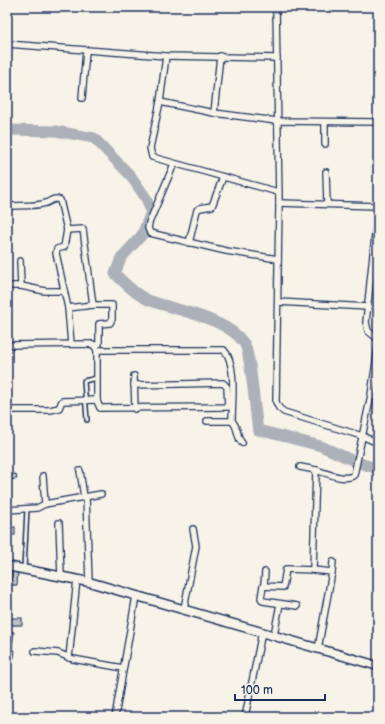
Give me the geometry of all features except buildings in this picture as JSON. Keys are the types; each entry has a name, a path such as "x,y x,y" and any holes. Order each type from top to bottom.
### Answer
{"street":[{"path":"276,7 279,203 275,395 278,408 284,412 362,436 378,443"},
{"path":"7,44 166,56 277,58"},
{"path":"82,98 86,50"},
{"path":"166,56 160,102 150,153 152,157 157,160 278,192"},
{"path":"214,113 220,56"},
{"path":"160,102 214,113 277,121 378,122"},
{"path":"324,122 325,144"},
{"path":"174,164 149,223 148,231 156,236 226,251 278,259"},
{"path":"326,172 327,204"},
{"path":"190,243 197,210 212,206 223,178"},
{"path":"7,206 43,204 58,198 60,200 66,230 64,246 57,249 56,253 68,308 71,344"},
{"path":"279,203 378,206 366,327 378,339"},
{"path":"66,230 84,229 93,305"},
{"path":"20,261 21,286"},
{"path":"7,286 21,286 45,291 64,291"},
{"path":"278,302 368,307"},
{"path":"68,308 93,305 112,305 113,312 110,323 98,324 97,400 100,408 135,409 230,407"},
{"path":"7,345 93,344 97,348 224,350 228,354 231,367 230,407"},
{"path":"300,467 345,478 354,475 371,396 378,348"},
{"path":"134,376 135,409"},
{"path":"134,386 223,384 228,387 232,421 236,426 239,440 242,443"},
{"path":"371,396 378,397"},
{"path":"7,410 50,410 59,408 62,401 97,400"},
{"path":"207,421 232,421"},
{"path":"313,570 316,470"},
{"path":"80,471 85,497 88,582"},
{"path":"43,476 45,504"},
{"path":"7,510 37,508 45,504 101,494"},
{"path":"59,522 61,576"},
{"path":"184,610 196,546 193,529"},
{"path":"318,649 333,562"},
{"path":"7,566 77,579 378,666"},
{"path":"264,585 283,586 286,569 332,572"},
{"path":"265,572 261,600 297,606"},
{"path":"69,658 77,579"},
{"path":"115,717 136,596"},
{"path":"274,635 280,604"},
{"path":"245,717 262,632"},
{"path":"35,651 58,653 69,658 123,668"}],"lane":[{"path":"87,420 84,380 97,378"},
{"path":"24,569 27,509"}],"waterway":[{"path":"7,130 56,131 94,138 130,175 146,198 151,212 142,235 121,258 115,274 146,299 214,321 236,334 244,343 249,359 258,430 321,446 354,461 378,469"}]}
